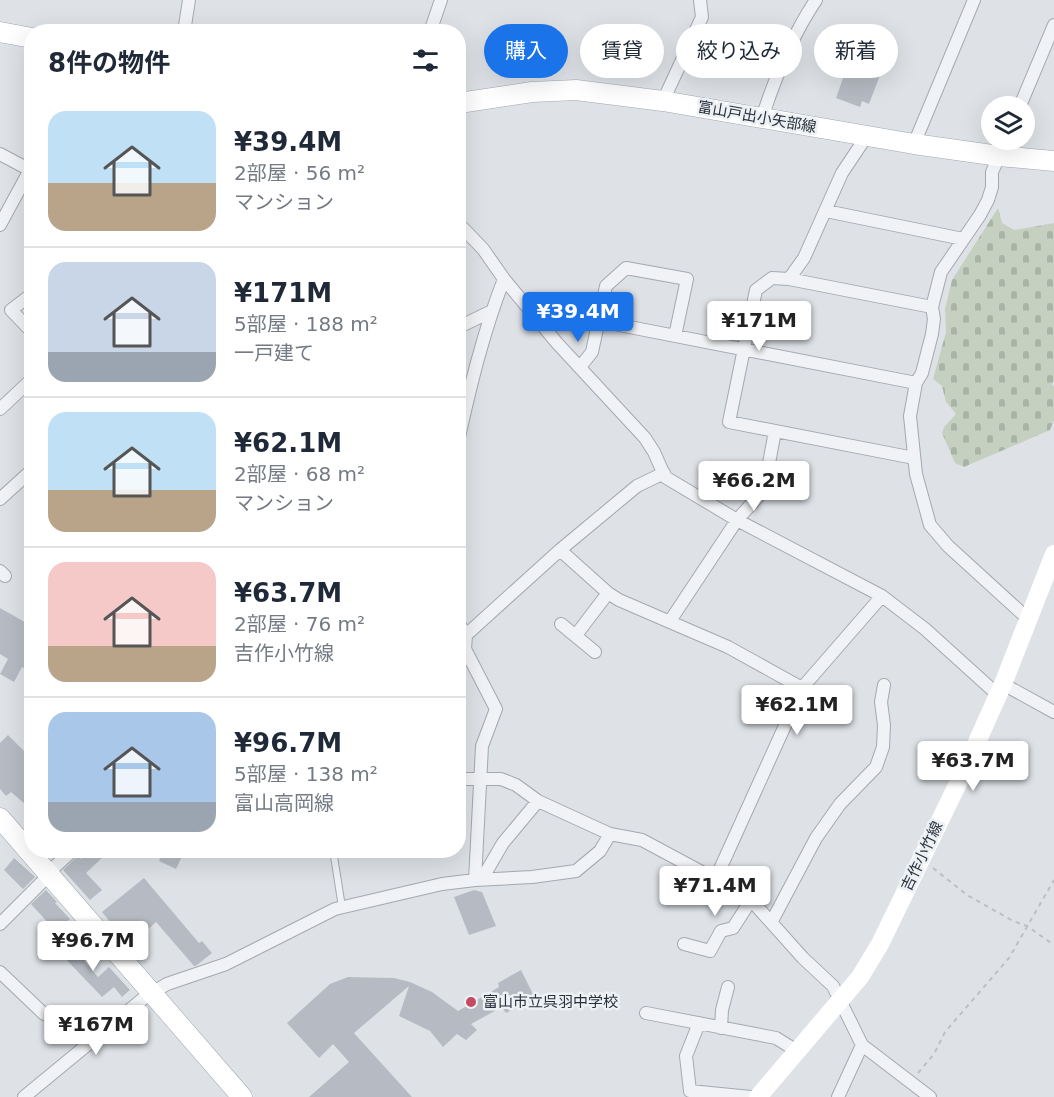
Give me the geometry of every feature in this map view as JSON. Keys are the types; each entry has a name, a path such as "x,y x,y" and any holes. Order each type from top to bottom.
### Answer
{"main road":[{"path":"0,32 24,36"},
{"name":"富山戸出小矢部線","path":"466,102 532,93 576,90 663,101 914,144 981,147"},
{"name":"富山戸出小矢部線","path":"1011,150 1054,161"},
{"name":"吉作小竹線","path":"758,1097 860,977 880,944 1000,689 1054,554"},
{"path":"0,818 24,844"},
{"path":"36,858 242,1097"}],"street":[{"path":"185,24 189,0"},
{"path":"433,24 441,0"},
{"path":"663,101 702,17 700,0"},
{"path":"764,112 774,83 800,26 816,0"},
{"path":"914,144 974,0"},
{"path":"1024,96 1054,25"},
{"path":"789,279 804,258 842,173 866,137"},
{"path":"1002,150 992,172 992,187 988,200 941,272 932,307 934,319 932,334 922,373 916,383 910,416 916,474 930,525 948,546 1027,618"},
{"path":"0,154 24,165"},
{"path":"0,225 24,181"},
{"path":"826,211 963,239"},
{"path":"466,231 483,249 504,279 557,343 645,438 665,477 738,520 882,596 1000,689 1054,712"},
{"path":"580,367 592,352 606,286 626,268 687,279 675,336"},
{"path":"915,458 729,422 756,290 772,278 789,279 932,307"},
{"path":"466,406 474,370 504,279"},
{"path":"24,300 11,310 24,324"},
{"path":"466,324 492,311"},
{"path":"600,321 916,383"},
{"path":"0,409 24,386"},
{"path":"670,621 738,520 764,490 775,431"},
{"path":"466,626 637,486 664,473"},
{"path":"0,499 24,477"},
{"path":"560,550 619,600 728,647 802,688"},
{"path":"576,635 608,593"},
{"path":"716,878 802,688 882,596"},
{"path":"561,624 595,652"},
{"path":"466,651 496,709 482,746 479,777 479,880"},
{"path":"772,921 816,838 840,804 876,766 883,747 884,725 881,702 884,685"},
{"path":"466,778 501,779 516,785 538,801 610,834 642,840 716,878 752,900 802,958 832,986 862,1045 930,1097"},
{"path":"479,880 503,843 538,801"},
{"path":"24,1097 136,1005 167,984 226,964 342,907 442,884 576,871 600,851 610,834"},
{"path":"0,924 65,858"},
{"path":"684,944 710,951 721,931 733,928 752,900"},
{"path":"0,972 44,1014"},
{"path":"722,1028 722,1010 728,987"},
{"path":"646,1013 776,1038 797,1051"},
{"path":"699,1023 686,1056 690,1092 751,1097"},
{"path":"838,1097 862,1045"}],"lane":[{"path":"334,858 342,907"}],"path":[{"path":"921,858 967,895 1013,921 1027,926 1054,945"},
{"path":"911,1082 934,1054 945,1032 1009,958 1054,880"}],"green space":[{"path":"998,208 1002,223 1014,230 1054,223 1054,380 1052,385 1054,386 1054,420 1050,430 964,467 955,463 942,433 944,427 956,414 946,402 942,386 933,379 946,332 945,309 952,280"}],"building":[{"path":"843,78 879,78 869,104 862,101 860,107 836,98"},
{"path":"0,608 24,622 24,668 22,667 14,682 0,674 8,659 0,654"},
{"path":"8,735 24,751 24,803 11,792 6,796 0,789 0,743"},
{"path":"14,858 35,877 23,889 4,870"},
{"path":"76,858 102,858 86,873 102,890 90,900 63,870"},
{"path":"160,858 181,858 176,869 159,861"},
{"path":"144,878 199,943 202,941 212,953 197,965 194,966 156,922 130,946 102,912"},
{"path":"46,890 70,919 52,935 46,929 50,925 31,904"},
{"path":"474,890 482,892 496,926 469,935 454,897"},
{"path":"69,939 87,958 84,961 98,977 109,967 130,990 122,997 114,987 102,997 59,952 64,948 61,944"},
{"path":"521,970 535,998 506,1013 502,1007 471,1024 477,1030 466,1040 457,1034 443,1047 430,1031 399,1016 409,986 354,1033 412,1097 309,1097 349,1062 333,1044 319,1058 287,1023 330,984 348,977 394,978 432,992 458,1011 499,987 498,983"}],"place":[{"name":"富山市立呉羽中学校","path":"471,1002"}]}
